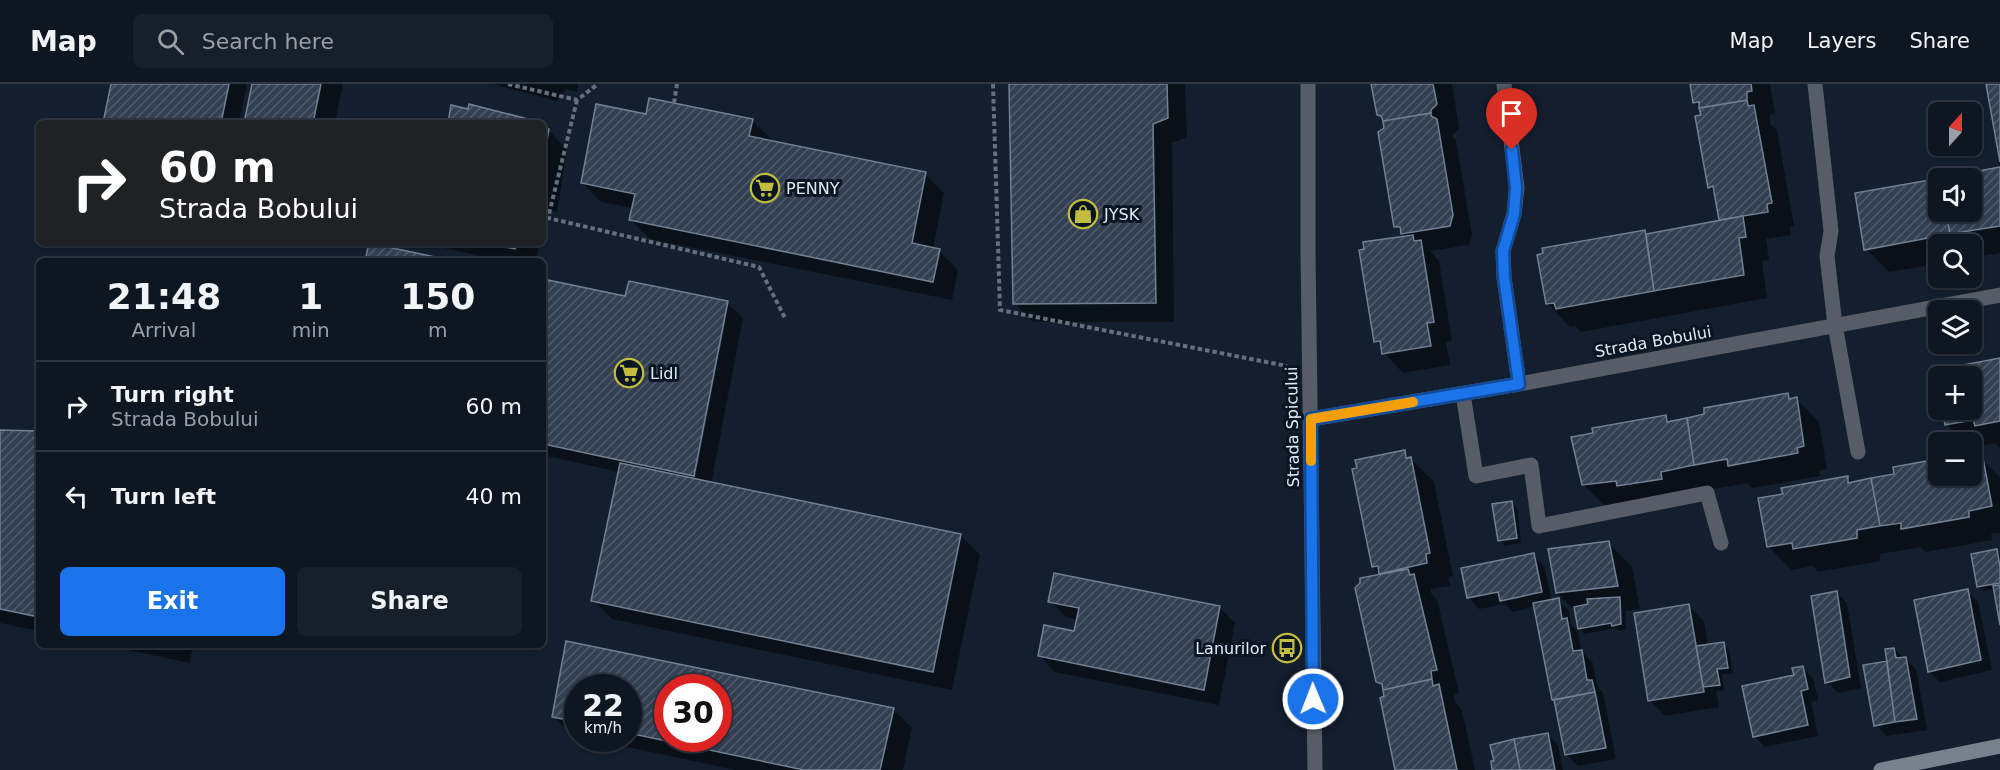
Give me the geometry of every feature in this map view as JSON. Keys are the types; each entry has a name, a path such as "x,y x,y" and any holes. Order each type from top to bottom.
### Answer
{"street":[{"name":"Strada Spicului","path":"1308,84 1314,770"},
{"path":"1504,84 1516,188 1514,214 1503,251 1504,277 1519,384"},
{"path":"1815,84 1831,231 1827,256 1835,325 1858,452"},
{"name":"Strada Bobului","path":"1311,419 1519,384 2000,295"},
{"path":"1463,394 1476,476 1531,465 1539,526 1707,493 1721,543"},
{"path":"1881,770 2000,746"}],"path":[{"path":"508,84 577,100"},
{"path":"598,84 577,100 548,218 759,267 785,318"},
{"path":"674,103 677,84"},
{"path":"993,84 1000,310 1310,370"}],"building":[{"path":"111,84 229,84 222,120 104,120"},
{"path":"252,84 321,84 314,120 245,120"},
{"name":"JYSK","path":"1009,84 1167,84 1168,118 1153,124 1156,303 1013,304"},
{"path":"1371,84 1433,84 1437,104 1431,113 1383,121 1381,116 1377,115"},
{"path":"1690,84 1751,84 1752,91 1747,92 1747,100 1699,108 1699,102 1693,103"},
{"path":"1986,84 2000,84 2000,162"},
{"name":"PENNY","path":"649,98 753,119 749,136 926,172 912,243 940,249 933,282 629,220 635,194 581,183 596,104 646,114"},
{"path":"1747,100 1748,106 1754,105 1772,203 1767,204 1768,212 1719,220 1713,186 1708,188 1695,116 1701,115 1699,108"},
{"path":"469,104 532,120 448,120 451,105 468,109"},
{"path":"1431,113 1431,116 1437,119 1453,215 1450,226 1401,234 1400,227 1394,227 1378,132 1384,128 1383,121"},
{"path":"546,128 549,129 546,146"},
{"path":"2000,167 2000,226 1950,234 1948,222 1982,222 1982,170"},
{"path":"1928,181 1928,222 1948,222 1950,234 1928,234 1928,238 1864,250 1855,193"},
{"path":"1743,216 1746,237 1739,238 1744,275 1654,291 1646,234"},
{"path":"1645,230 1654,291 1556,309 1554,303 1546,304 1537,255 1543,253 1542,248"},
{"path":"1413,235 1414,241 1421,240 1434,322 1427,323 1431,346 1382,354 1380,341 1374,342 1359,250 1364,249 1363,242"},
{"path":"368,246 383,246 440,258 366,258"},
{"path":"500,246 516,246 515,249"},
{"name":"Lidl","path":"546,280 625,296 629,281 728,301 694,476 546,445"},
{"path":"2000,358 2000,421 1975,426 1973,420 1982,420 1982,366 1963,365"},
{"path":"1788,393 1789,399 1797,397 1804,446 1797,448 1798,453 1728,466 1727,459 1694,465 1687,418 1704,414 1704,408"},
{"path":"1666,415 1667,422 1687,418 1694,465 1661,472 1662,479 1617,486 1616,481 1582,485 1571,437 1593,433 1592,428"},
{"path":"1944,420 1973,420 1945,425"},
{"path":"0,430 36,431 36,616 0,609"},
{"path":"1405,450 1406,458 1411,457 1430,553 1426,554 1427,563 1379,574 1378,566 1372,567 1352,469 1357,468 1355,460"},
{"path":"1982,458 1992,506 1969,511 1969,517 1901,529 1901,523 1880,526 1871,478 1894,474 1893,467 1928,461 1928,486 1982,486"},
{"path":"620,463 961,534 933,672 591,601"},
{"path":"1848,476 1848,483 1871,478 1880,526 1857,530 1857,538 1793,549 1792,543 1767,547 1758,498 1783,494 1781,488"},
{"path":"1512,501 1517,538 1498,541 1492,504"},
{"path":"1609,541 1618,586 1556,593 1548,549"},
{"path":"1997,549 2000,583 1977,587 1971,554"},
{"path":"1534,553 1542,592 1500,601 1498,592 1467,598 1461,568"},
{"path":"1408,569 1410,575 1414,574 1437,670 1431,671 1432,679 1383,690 1382,684 1376,682 1355,588 1360,583 1360,578"},
{"path":"1054,573 1220,606 1204,690 1038,656 1044,625 1074,631 1079,608 1048,602"},
{"path":"2000,585 2000,625 1993,586"},
{"path":"1968,589 1981,660 1928,672 1914,600"},
{"path":"1837,591 1850,677 1825,683 1811,596"},
{"path":"1620,597 1621,624 1612,626 1611,623 1578,629 1574,607 1588,604 1587,599"},
{"path":"1559,598 1562,619 1567,618 1573,651 1582,650 1587,680 1592,680 1595,692 1552,700 1533,603"},
{"path":"1689,604 1704,692 1648,701 1634,613"},
{"path":"566,641 728,674 654,674 654,738 642,736 642,674 564,674 564,719 552,717"},
{"path":"1724,642 1728,668 1717,669 1720,685 1703,687 1696,646"},
{"path":"1894,648 1896,658 1906,657 1917,719 1895,722 1885,649"},
{"path":"1887,661 1895,722 1874,726 1863,665"},
{"path":"1803,666 1808,689 1801,691 1808,725 1753,737 1742,686 1794,675 1792,668"},
{"path":"732,675 894,708 880,770 804,770 718,752 732,752"},
{"path":"1432,679 1433,686 1439,684 1457,770 1395,770 1380,698 1384,696 1383,690"},
{"path":"1595,692 1606,748 1565,755 1554,700"},
{"path":"1548,733 1555,770 1520,770 1514,739"},
{"path":"1514,739 1520,770 1492,770 1491,761 1494,761 1490,745"}],"slow traffic":[{"path":"1311,461 1311,419 1413,402"}],"place":[{"name":"PENNY","path":"765,188"},
{"name":"JYSK","path":"1083,214"},
{"name":"Lidl","path":"629,373"},
{"name":"Lanurilor","path":"1287,648"}],"route":[{"path":"1313,699 1311,419 1519,384 1504,277 1503,251 1514,214 1516,188 1512,150"}]}
